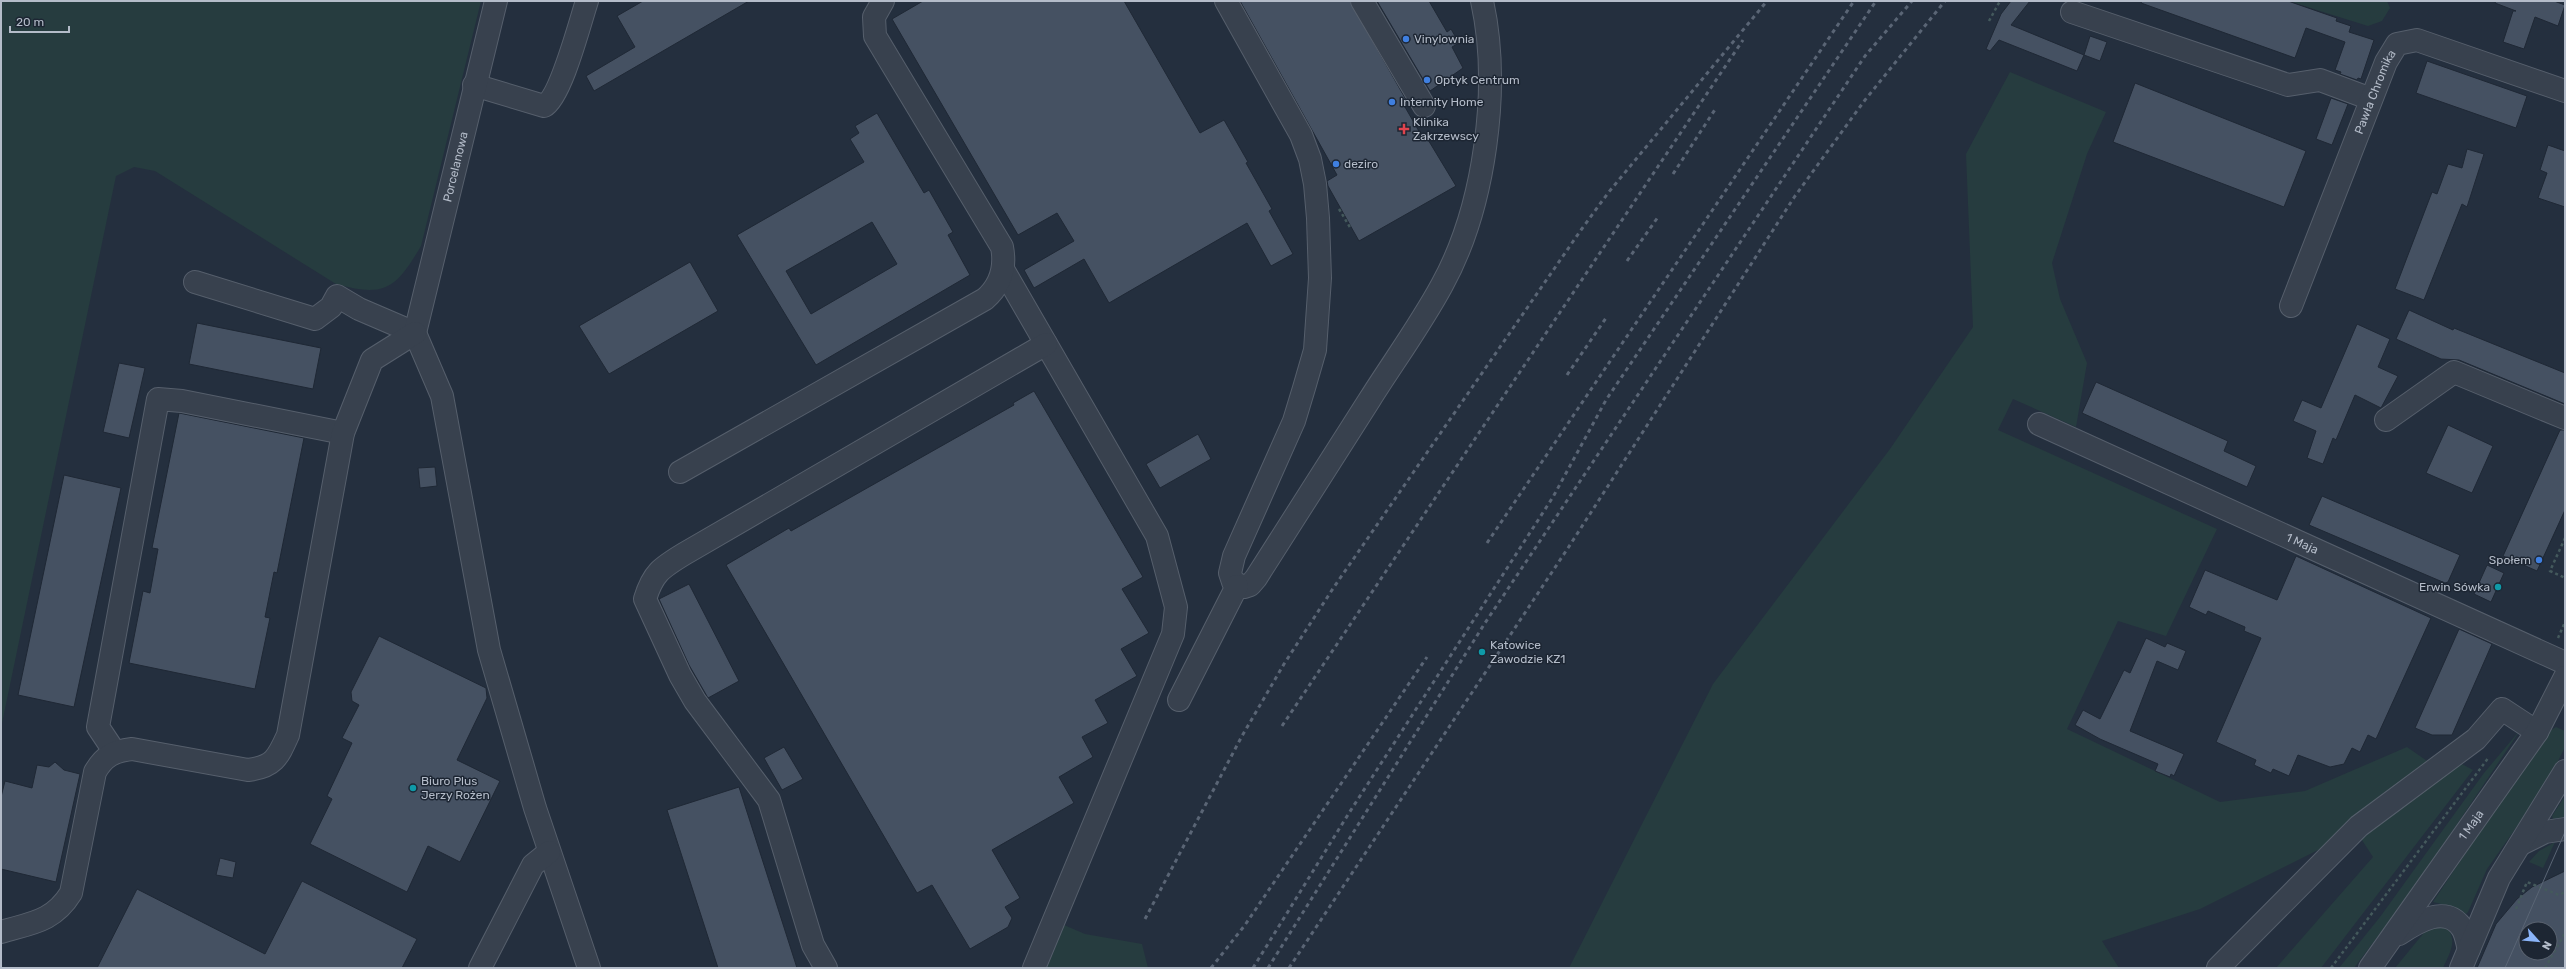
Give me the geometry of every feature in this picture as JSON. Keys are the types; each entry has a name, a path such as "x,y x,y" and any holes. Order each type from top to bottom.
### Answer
{"street":[{"name":"Porcelanowa","path":"414,333 474,85 496,1"},
{"path":"474,85 544,106 551,102 560,83 587,1"},
{"path":"883,1 874,17 875,36 1002,247 1004,271 1157,536 1176,607 1172,634 1034,968"},
{"path":"1226,1 1301,135 1315,184 1319,233 1320,278 1315,350 1294,421 1234,556 1230,573 1233,582 1237,586 1244,587 1250,585 1256,578 1434,298 1452,266 1473,208 1491,98 1487,26 1482,1"},
{"path":"1362,1 1424,106"},
{"path":"2072,12 2288,85 2320,80 2371,99"},
{"name":"Pawła Chromika","path":"2291,306 2371,99 2386,62 2397,44 2417,40 2565,91"},
{"path":"680,472 984,299 996,287 1004,271"},
{"path":"194,282 315,319 331,307 337,296 359,309 414,333 442,396 489,650 549,852 589,968"},
{"path":"1,932 49,918 63,907 71,894 95,772 101,762 114,751 132,749 248,770 264,768 278,757 288,735 343,433 372,360 414,333"},
{"path":"826,968 813,945 769,800 743,764 719,736 680,676 645,599 648,589 653,578 660,569 684,554 1046,344"},
{"path":"2386,420 2454,372 2565,418"},
{"path":"114,751 98,727 158,399 182,401 343,433"},
{"name":"1 Maja","path":"2039,424 2565,663"},
{"path":"1179,700 1237,586"},
{"name":"1 Maja","path":"2370,968 2536,732 2565,677"},
{"path":"2218,968 2359,826 2476,739 2502,709 2536,732"},
{"path":"2465,959 2500,878 2565,771"},
{"path":"2521,844 2545,832 2565,829"},
{"path":"480,968 533,865 549,852"},
{"path":"2391,939 2421,919 2431,916 2447,917 2456,921 2464,930 2465,959"}],"path":[{"path":"1989,20 2000,1"},
{"path":"2565,538 2550,571 2565,578"},
{"path":"2331,968 2493,753"},
{"path":"2516,909 2527,882 2559,895 2565,892"},
{"path":"2545,968 2547,962 2565,933"},
{"path":"2547,962 2550,968"}],"green space":[{"path":"1,1 481,1 421,246 404,272 388,286 367,290 336,284 155,171 134,167 116,176 1,728"},
{"path":"2288,1 2387,1 2390,8 2382,21 2368,26"},
{"path":"2010,72 2106,112 2087,154 2052,263 2060,299 2087,363 2076,427 2013,399 1998,430 2217,529 2166,636 2118,621 2067,729 2220,802 2305,791 2407,747 2430,763 2322,848 2200,909 2102,941 2119,968 1569,968 1713,684 1890,449 1973,327 1966,154"},
{"path":"2556,727 2565,731 2565,747 2542,791 2487,869 2468,912 2466,914 2454,907 2433,902 2528,759 2548,732"},
{"path":"2521,729 2412,891 2354,968 2339,968 2380,917 2484,773"},
{"path":"2458,762 2473,770 2321,968 2276,968 2373,857 2358,834"},
{"path":"2565,796 2565,817 2553,819 2552,816"},
{"path":"2555,842 2543,868 2529,862 2539,851"},
{"path":"1064,925 1085,934 1142,944 1148,968 1047,968"},
{"path":"2444,926 2449,931 2451,936 2452,946 2443,968 2395,968 2427,929"}],"building":[{"path":"643,1 749,1 594,91 586,76 635,47 617,16"},
{"path":"923,1 1124,1 1200,133 1224,120 1248,162 1246,163 1272,209 1269,211 1293,254 1271,266 1247,223 1109,303 1084,259 1034,288 1024,270 1074,241 1057,213 1018,235 892,19"},
{"path":"1240,1 1350,1 1409,105 1405,107 1424,140 1427,138 1456,186 1359,241 1328,186 1327,181 1337,175"},
{"path":"1377,1 1429,1 1447,32 1451,29 1459,43 1452,47 1463,68 1430,91"},
{"path":"2011,1 2030,1 2011,25 2084,55 2077,71 1999,40 1990,51 1986,49 2001,14"},
{"path":"2142,1 2288,1 2337,18 2336,21 2351,26 2349,32 2374,40 2361,79 2358,78 2357,80 2340,74 2341,72 2335,70 2345,42 2306,28 2295,58 2141,3"},
{"path":"2496,1 2554,1 2565,5 2558,26 2535,17 2524,49 2503,42 2513,11 2516,11 2495,3"},
{"path":"2090,36 2107,42 2100,61 2084,55"},
{"path":"2427,61 2527,96 2516,128 2416,93"},
{"path":"2135,83 2306,151 2284,207 2113,142"},
{"path":"2331,98 2348,104 2332,145 2316,139"},
{"path":"877,113 924,193 929,190 953,232 948,235 970,275 816,365 737,235 864,162 850,139 859,133 855,126","holes":["872,222 897,264 811,314 786,271"]},
{"path":"2548,145 2565,151 2565,207 2538,198 2547,173 2540,170"},
{"path":"2467,149 2484,154 2467,207 2462,204 2424,300 2395,289 2432,192 2437,194 2448,164 2462,168"},
{"path":"690,262 718,311 609,374 579,326"},
{"path":"2409,310 2453,330 2454,328 2565,373 2565,404 2459,360 2441,359 2396,339"},
{"path":"197,323 321,348 313,389 189,364"},
{"path":"2357,324 2390,339 2378,367 2398,376 2381,408 2355,395 2336,440 2333,438 2323,464 2307,458 2316,431 2293,421 2302,400 2321,408"},
{"path":"119,363 145,368 129,438 103,432"},
{"path":"2096,382 2228,441 2224,451 2256,466 2247,487 2082,413"},
{"path":"1034,391 1143,577 1122,589 1149,633 1121,649 1137,676 1095,700 1108,723 1082,737 1093,757 1059,777 1074,803 992,850 1020,898 1005,907 1012,918 1008,927 970,949 932,885 917,893 726,565 789,528 791,531 1014,405 1013,403"},
{"path":"179,413 304,438 277,573 274,572 265,617 270,618 255,689 129,663 143,591 150,593 158,549 152,548"},
{"path":"2448,425 2493,446 2472,493 2426,473"},
{"path":"2560,430 2565,430 2565,510 2537,571 2503,556"},
{"path":"1198,434 1211,459 1160,488 1146,464"},
{"path":"435,467 437,486 420,488 418,468"},
{"path":"64,475 121,488 74,707 18,695"},
{"path":"2322,496 2460,555 2448,582 2445,583 2309,525"},
{"path":"2296,556 2431,618 2376,739 2368,735 2360,752 2352,748 2344,764 2330,767 2298,755 2289,776 2273,769 2271,773 2254,765 2256,760 2216,742 2261,638 2244,631 2245,627 2208,611 2206,615 2189,607 2205,570 2277,600"},
{"path":"2487,565 2504,573 2491,602 2474,594"},
{"path":"689,584 739,681 708,698 689,665 659,599"},
{"path":"2459,629 2492,644 2452,735 2432,735 2415,728"},
{"path":"379,636 486,688 487,698 457,760 500,781 460,862 428,846 407,892 310,844 332,799 327,796 352,743 342,738 359,705 352,701 351,692"},
{"path":"2146,638 2165,647 2167,643 2186,651 2178,670 2157,661 2130,731 2184,754 2174,776 2171,774 2170,777 2155,771 2158,764 2100,739 2075,725 2083,710 2100,719 2124,670 2130,673"},
{"path":"784,747 803,779 782,790 764,758"},
{"path":"55,762 64,770 80,774 56,882 1,869 1,797 5,781 32,788 37,765 49,767"},
{"path":"739,787 797,968 718,968 667,810"},
{"path":"220,858 236,862 233,878 216,875"},
{"path":"2565,871 2565,968 2477,968 2496,924 2517,899 2532,887"},
{"path":"302,881 417,939 402,968 97,968 137,889 265,954"}],"tram line":[{"path":"2505,968 2565,832"}],"railway":[{"path":"1145,919 1242,736 1284,664 1334,587 1608,193 1767,1"},
{"path":"1487,543 1854,1"},
{"path":"1253,968 1349,813 1553,497 1606,400 1876,1"},
{"path":"1268,968 1485,623 1865,56 1912,1"},
{"path":"1289,968 1568,548 1795,196 1865,100 1945,1"},
{"path":"1282,726 1743,40"},
{"path":"1673,174 1716,108"},
{"path":"1627,261 1658,217"},
{"path":"1567,375 1606,318"},
{"path":"1211,968 1245,925 1427,657"}],"place":[{"name":"Vinylownia","path":"1406,39"},
{"name":"Optyk Centrum","path":"1427,80"},
{"name":"Internity Home","path":"1392,102"},
{"name":"Klinika Zakrzewscy","path":"1404,129"},
{"name":"deziro","path":"1336,164"},
{"name":"Społem","path":"2539,560"},
{"name":"Erwin Sówka","path":"2498,587"},
{"name":"Katowice Zawodzie KZ1","path":"1482,652"},
{"name":"Biuro Plus Jerzy Rożen","path":"413,788"}]}
